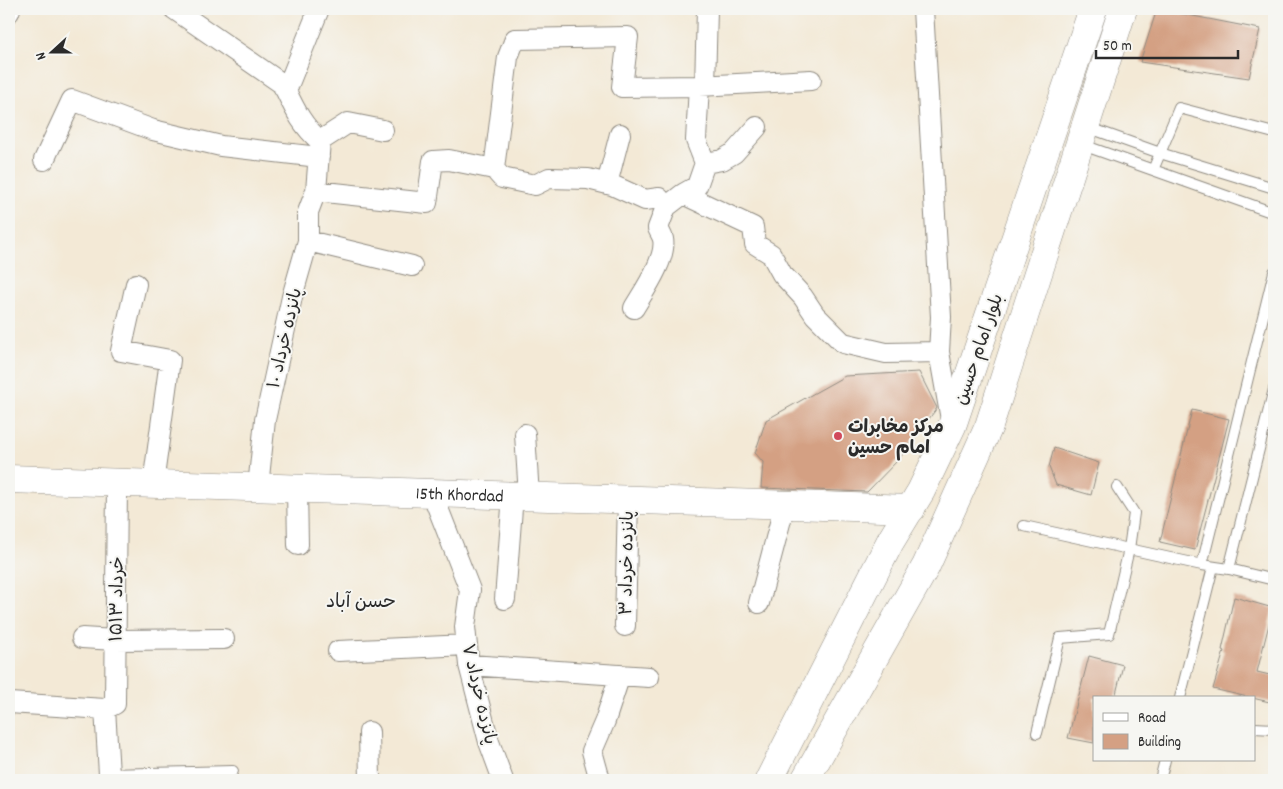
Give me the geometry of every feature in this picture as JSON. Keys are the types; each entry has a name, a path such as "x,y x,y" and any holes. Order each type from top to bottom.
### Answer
{"main road":[{"name":"بلوار امام حسین","path":"769,780 890,542 912,508 952,426 1093,9"},
{"name":"بلوار امام حسین","path":"805,780 926,566 989,426 1123,9"},
{"name":"15th Khordad","path":"9,479 912,508"}],"street":[{"path":"174,9 281,83 297,114 319,149"},
{"path":"286,91 319,9"},
{"path":"634,308 655,272 661,255 663,240 658,228 666,207 697,186 705,163 696,140 707,9"},
{"path":"923,9 940,317 939,352 952,426"},
{"path":"494,169 508,57 515,39 628,37 622,87 702,86 811,80"},
{"path":"44,160 72,100 153,130 221,146 319,149 348,123 383,130"},
{"path":"705,163 722,160 734,153 757,127"},
{"path":"607,184 620,134"},
{"name":"پانزده خرداد ۱۰","path":"258,487 265,420 292,297 308,241 308,212 316,191 319,149"},
{"path":"316,191 427,202 433,161 449,160 494,169 502,178 535,185 549,178 588,179 607,184 646,200 659,198 666,207"},
{"path":"683,194 753,228 755,244 771,254 782,274 793,288 803,296 815,315 843,343 886,353 939,352"},
{"path":"308,241 412,266"},
{"path":"136,284 121,351 170,360 154,484"},
{"path":"505,599 521,496 525,434"},
{"name":"۱۵خرداد ۱۳","path":"105,709 115,704 117,482"},
{"path":"297,488 298,545"},
{"name":"پانزده خرداد ۷","path":"432,493 470,590 465,627 468,655 489,742 504,780"},
{"name":"پانزده خرداد ۳","path":"625,626 628,499"},
{"path":"759,603 785,504"},
{"path":"82,638 115,640 224,639"},
{"path":"338,651 468,655 620,675 649,676"},
{"path":"600,780 592,751 605,721 620,675"},
{"path":"9,703 105,709 108,777"},
{"path":"369,732 370,780"}],"lane":[{"path":"1153,170 1179,108 1274,133"},
{"path":"1082,135 1160,153 1274,188"},
{"path":"1082,135 1153,170 1274,213"},
{"path":"1202,565 1274,272"},
{"path":"1229,570 1274,389"},
{"path":"1037,734 1060,638 1109,634 1129,549 1134,513 1117,486"},
{"path":"1024,526 1274,580"},
{"path":"1181,696 1213,567"},
{"path":"1256,728 1274,730"},
{"path":"1160,780 1164,762"},
{"path":"108,777 233,772"}],"building":[{"path":"1157,9 1260,29 1249,78 1140,62"},
{"name":"مرکز مخابرات امام حسین","path":"919,372 937,408 899,459 867,492 761,488 763,462 755,453 766,420 845,376"},
{"path":"1192,410 1229,419 1195,550 1160,542"},
{"path":"1054,448 1099,463 1091,495 1056,485 1049,467"},
{"path":"1234,597 1273,608 1257,672 1274,676 1274,703 1256,699 1256,696 1244,696 1213,689 1224,651 1222,650"},
{"path":"1089,656 1123,665 1115,696 1093,696 1093,743 1068,738"}],"place":[{"name":"مرکز مخابرات امام حسین","path":"838,436"}],"district":[{"name":"حسن آباد","path":"361,600"}]}
